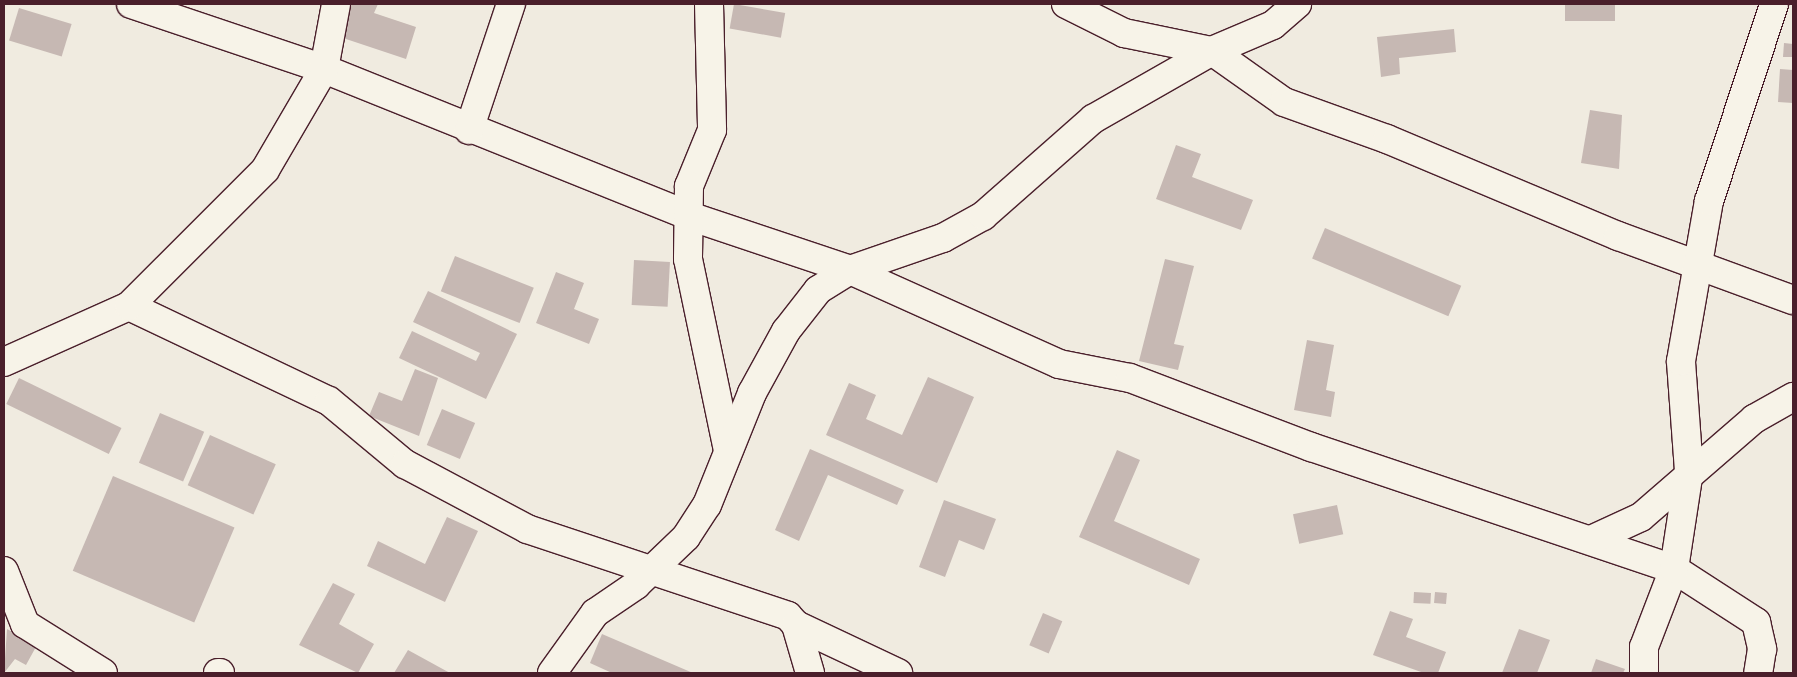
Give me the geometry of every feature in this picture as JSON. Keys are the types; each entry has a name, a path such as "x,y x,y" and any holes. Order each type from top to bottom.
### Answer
{"street":[{"path":"131,4 324,69 469,130 689,216 850,270 1059,364 1130,378 1311,447 1674,569 1756,622 1762,649 1758,673"},
{"path":"4,362 129,306 265,170 324,69 336,4"},
{"path":"469,130 511,4"},
{"path":"709,4 712,130 689,186 688,259 728,451"},
{"path":"1066,4 1124,33 1212,51 1284,102 1387,139 1698,266 1793,300"},
{"path":"552,673 595,613 650,571 686,537 707,505 752,393 786,331 818,290 850,270 943,238 983,216 1093,119 1212,51 1273,25 1297,4"},
{"path":"1644,673 1644,647 1674,569 1689,471 1682,362 1708,201 1775,4"},
{"path":"129,306 329,401 405,464 527,529 788,616 796,625 898,673"},
{"path":"1591,540 1642,516 1689,471 1754,419 1793,397"},
{"path":"4,571 26,624 104,673"},
{"path":"796,625 810,673"}],"building":[{"path":"348,4 378,4 374,13 416,27 406,59 337,36"},
{"path":"734,4 785,13 781,38 730,29"},
{"path":"1565,4 1615,4 1615,21 1565,21"},
{"path":"19,8 72,24 62,57 9,41"},
{"path":"1454,29 1456,52 1399,58 1400,74 1381,77 1377,37"},
{"path":"1784,43 1793,44 1793,57 1783,57"},
{"path":"1780,69 1793,70 1793,103 1778,102"},
{"path":"1590,110 1622,115 1619,169 1581,163"},
{"path":"1176,145 1201,154 1192,177 1253,200 1241,230 1156,199"},
{"path":"1325,228 1461,286 1448,316 1312,258"},
{"path":"455,256 534,288 520,323 441,291"},
{"path":"1165,259 1194,266 1174,344 1184,346 1178,370 1139,361"},
{"path":"634,260 670,262 668,307 632,305"},
{"path":"556,272 584,283 574,309 599,319 589,344 536,323"},
{"path":"428,291 517,334 486,399 399,358 412,331 476,361 480,353 413,322"},
{"path":"1307,340 1334,345 1326,390 1335,392 1331,417 1294,410"},
{"path":"415,369 438,378 419,436 369,416 379,392 402,401"},
{"path":"928,377 974,397 937,483 826,435 849,383 876,395 866,419 902,435"},
{"path":"19,378 121,428 109,454 6,404"},
{"path":"442,409 475,423 460,459 427,445"},
{"path":"160,413 204,432 183,481 139,463"},
{"path":"210,435 276,464 253,515 188,485"},
{"path":"810,449 904,490 897,505 828,475 799,541 775,530"},
{"path":"1117,450 1140,460 1114,521 1200,559 1189,585 1079,537"},
{"path":"113,476 235,528 194,622 73,571"},
{"path":"944,500 996,519 984,550 959,540 945,577 919,567"},
{"path":"1337,505 1343,534 1299,544 1293,514"},
{"path":"447,517 478,531 445,602 367,566 378,541 425,564"},
{"path":"333,583 355,594 339,624 374,644 358,673 299,645"},
{"path":"1414,592 1431,593 1430,604 1413,603"},
{"path":"1435,592 1447,593 1446,604 1434,603"},
{"path":"1390,611 1413,619 1406,637 1446,652 1438,673 1424,673 1373,655"},
{"path":"1043,613 1062,621 1049,653 1029,645"},
{"path":"7,629 37,645 26,665 15,659 4,673"},
{"path":"1519,629 1550,640 1537,673 1502,673"},
{"path":"602,634 693,673 612,673 590,663"},
{"path":"408,650 450,673 394,673"},
{"path":"1596,659 1625,669 1623,673 1591,673"}]}
